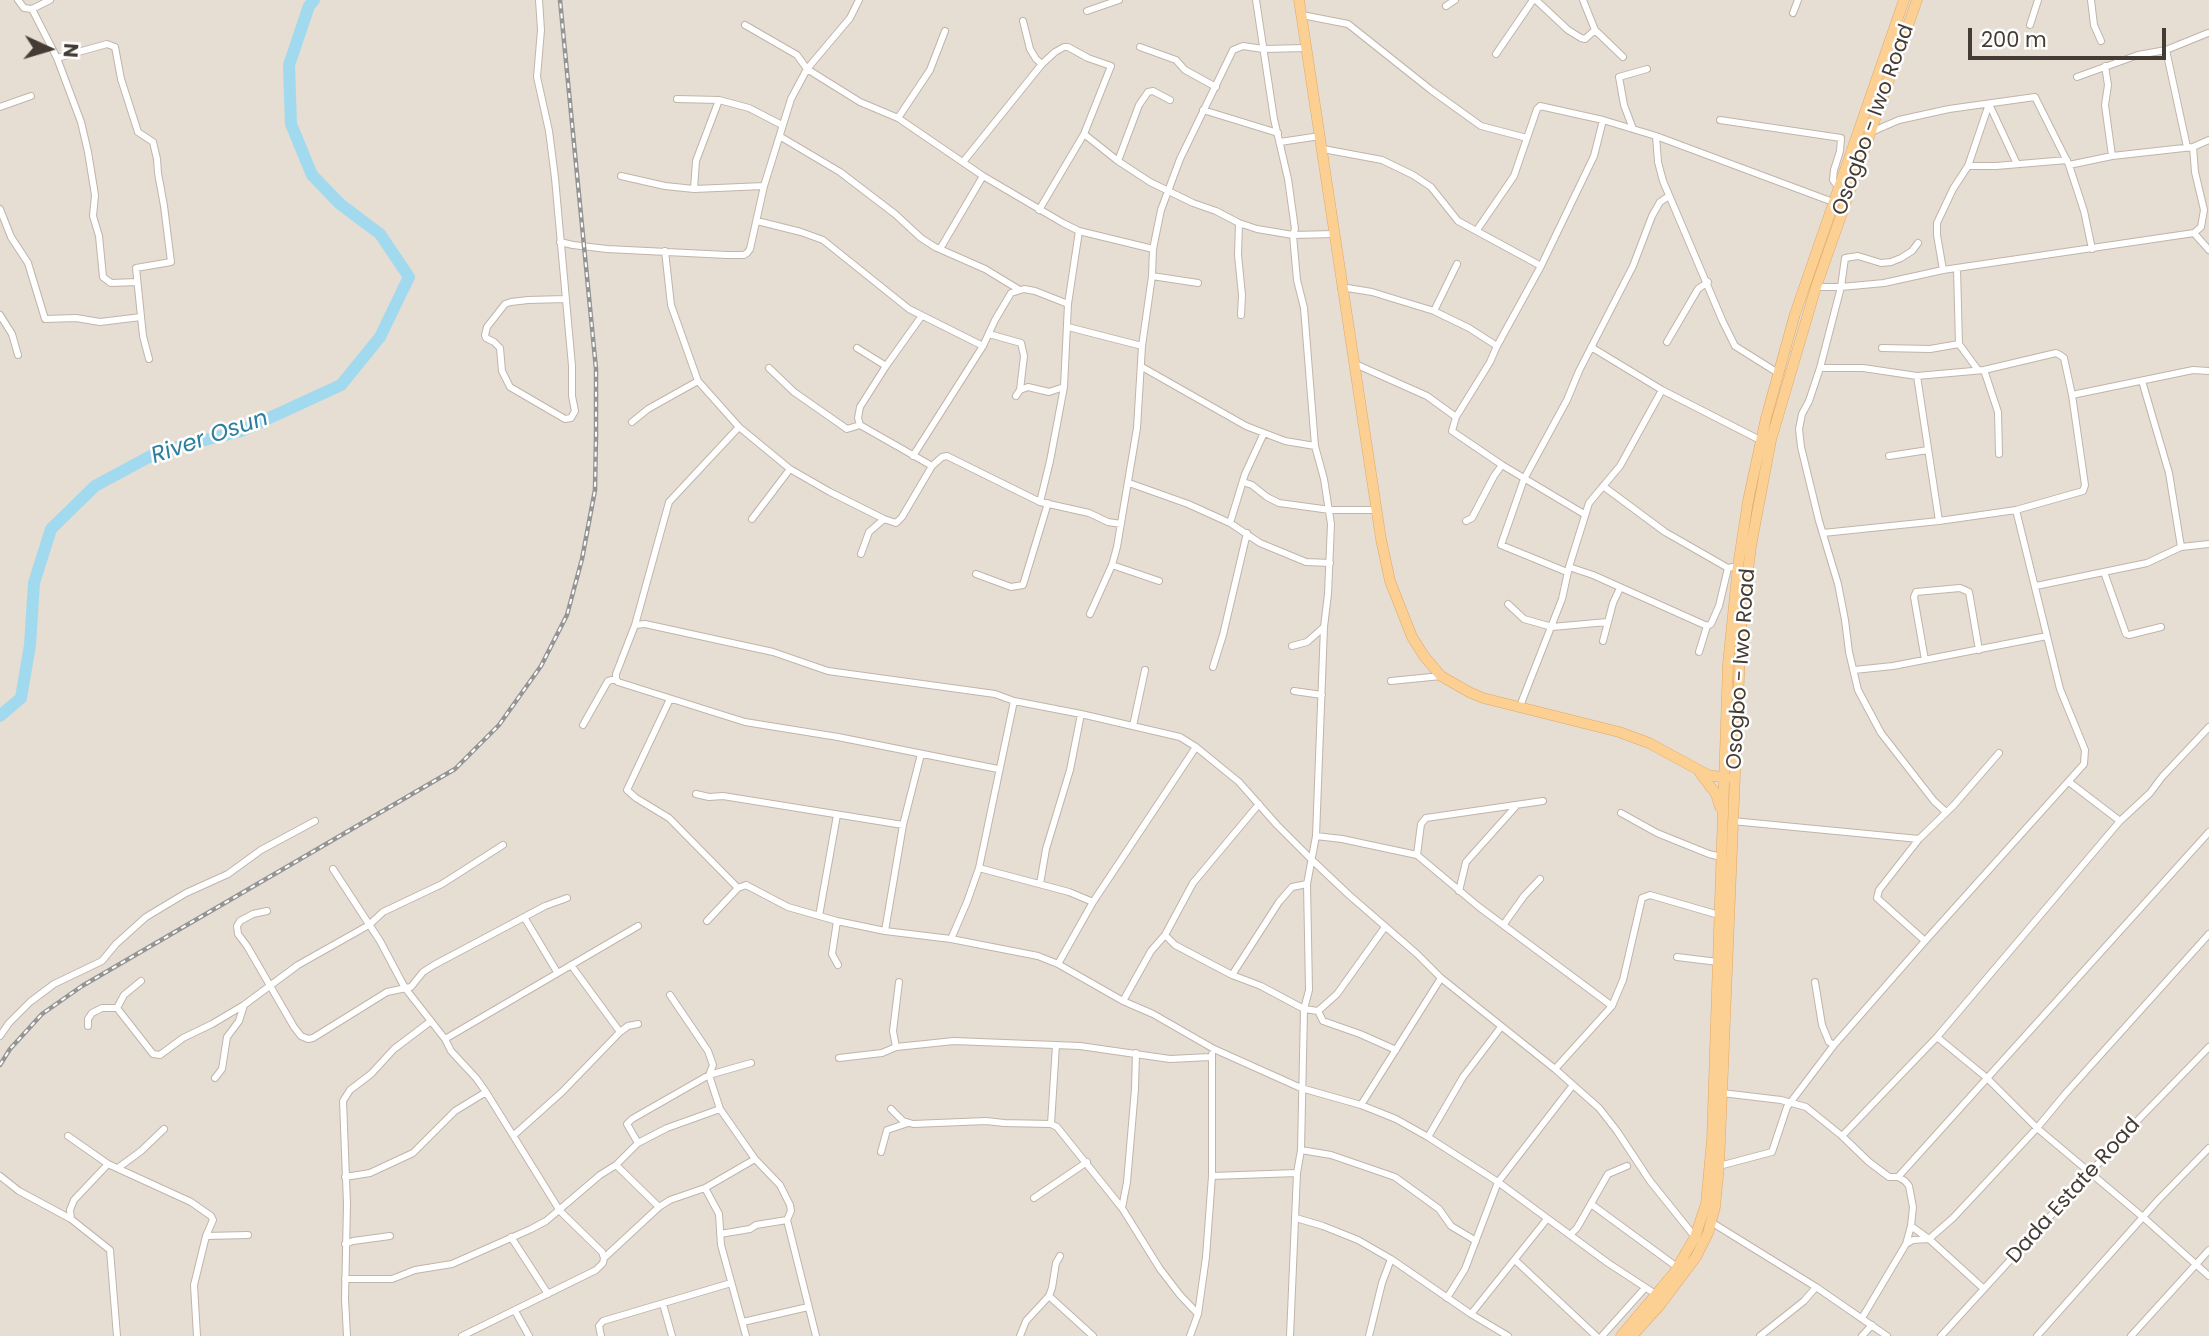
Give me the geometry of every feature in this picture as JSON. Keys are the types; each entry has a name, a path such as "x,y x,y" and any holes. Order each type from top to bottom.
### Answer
{"main road":[{"path":"1299,0 1376,510 1386,564 1412,637 1441,676 1483,698 1619,733 1674,754 1708,775 1729,778"},
{"name":"Osogbo - Iwo Road","path":"1632,1336 1681,1279 1696,1257 1712,1222 1719,1166 1722,1093 1729,778 1748,567 1778,373 1799,301 1904,0"},
{"name":"Osogbo - Iwo Road","path":"1729,778 1728,664 1733,567 1760,440 1771,419 1917,0"},
{"path":"1697,770 1716,794 1727,819"},
{"name":"Osogbo - Iwo Road","path":"1621,1336 1657,1295 1677,1267 1695,1237 1706,1205 1721,857 1727,819"}],"street":[{"path":"18,0 24,8 32,9 50,0"},
{"path":"539,0 541,30 537,77 549,131 572,366 572,396 575,411 571,418 565,419 510,387 502,371 500,348 485,335 505,304 565,299"},
{"path":"560,242 593,247 744,255 750,249 764,186 791,99 807,69 850,18 859,0"},
{"path":"1087,11 1119,0"},
{"path":"1256,0 1288,179 1295,229 1293,235 1297,280 1304,308 1315,446 1329,510 1330,563 1324,627 1316,836 1307,884 1310,967 1309,990 1304,1009 1301,1150 1297,1172 1290,1336"},
{"path":"1446,6 1455,0"},
{"path":"1496,54 1534,0 1581,38 1586,39 1595,30"},
{"path":"1583,0 1595,30 1623,57"},
{"path":"1793,13 1798,0"},
{"path":"2030,25 2038,0"},
{"path":"2091,0 2094,25 2101,41"},
{"path":"32,9 57,58 88,152 95,195 93,216 99,236 103,277 111,283 137,282"},
{"path":"1301,16 1348,24 1481,126 1527,138"},
{"path":"1023,21 1030,48 1036,60 1042,64"},
{"path":"745,25 797,55 807,69 860,102 898,118 983,176 1040,210 1079,231 1153,249"},
{"path":"898,118 930,70 945,31"},
{"path":"2077,77 2138,55 2166,50 2208,33"},
{"path":"57,58 107,44 115,47 120,61 121,79 138,132 153,142 171,262 136,268 149,359"},
{"path":"1090,614 1112,565 1129,483 1137,428 1142,346 1153,249 1168,191 1184,150 1233,50 1243,46 1263,49 1306,48"},
{"path":"963,162 1042,64 1064,47 1111,66 1084,134 1040,210"},
{"path":"1140,47 1176,60 1185,70 1216,87"},
{"path":"1816,286 1841,287 1884,283 1943,270 2194,233 2201,227 2204,210 2166,50"},
{"path":"2105,66 2108,85 2105,105 2112,156"},
{"path":"1633,130 1624,105 1619,77 1647,69"},
{"path":"1118,161 1139,105 1148,92 1153,91 1170,100"},
{"path":"0,107 31,96"},
{"path":"1869,133 1899,120 1949,109 2035,97 2068,163 2084,211 2092,249"},
{"path":"677,99 719,100 749,108 782,125"},
{"path":"694,189 696,161 719,100"},
{"path":"1989,104 2017,164"},
{"path":"1943,270 1937,222 1968,166 1989,104"},
{"path":"1477,230 1514,176 1540,106 1603,120 1656,136 1833,202"},
{"path":"1203,110 1278,133"},
{"path":"1584,514 1502,466 1453,433 1456,417 1490,362 1541,266 1594,156 1603,120"},
{"path":"1720,120 1841,138 1833,180 1838,187"},
{"path":"1084,134 1118,161 1168,191 1239,223 1293,235 1334,234"},
{"path":"781,136 840,172 895,214 921,238 985,269 1018,289 1035,291 1068,304"},
{"path":"1280,142 1320,136"},
{"path":"1656,136 1658,162 1669,196 1735,346 1762,360 1778,373"},
{"path":"1968,166 2068,163 2190,147 2209,140"},
{"path":"1323,149 1382,160 1413,175 1431,187 1458,221 1541,266"},
{"path":"621,176 665,186 694,189 764,186"},
{"path":"940,249 983,176"},
{"path":"1669,196 1660,202 1652,216 1633,266 1567,400 1524,478 1501,545 1620,588 1707,626"},
{"path":"0,209 11,237 28,263 45,319 76,318 100,322 141,317"},
{"path":"757,221 823,240 889,295 921,317 939,323 983,346"},
{"path":"1239,223 1241,315"},
{"path":"976,574 1011,587 1023,584 1044,502 1064,387 1068,304 1079,231"},
{"path":"2194,233 2209,250"},
{"path":"1917,243 1912,251 1891,262 1881,263 1857,256 1848,257 1843,264 1841,287 1820,369 1802,414 1799,429 1801,447 1838,584 1858,690 1881,733 1934,801 1946,812"},
{"path":"665,251 671,305 698,381 739,427 790,469 830,492 896,523 932,466 942,457 951,457 1044,502 1121,524"},
{"path":"1434,311 1457,264"},
{"path":"1957,268 1959,344 1981,370 1998,412 1999,454"},
{"path":"1152,276 1198,283"},
{"path":"1667,342 1699,289 1707,282"},
{"path":"1341,287 1384,295 1434,311 1469,328 1497,346"},
{"path":"913,456 983,346 1011,293 1018,289"},
{"path":"0,315 12,334 18,355"},
{"path":"860,425 858,412 921,317"},
{"path":"1068,327 1142,346"},
{"path":"989,334 1021,343 1024,356 1018,393 1032,387 1049,392 1064,387"},
{"path":"1882,348 1919,350 1959,344"},
{"path":"1591,347 1662,390 1760,440"},
{"path":"857,348 886,366"},
{"path":"1820,369 1863,368 1917,376 1981,370 2056,353 2064,358 2072,395 2085,488 2083,491 2017,510 1823,533"},
{"path":"1353,363 1427,396 1456,417"},
{"path":"1142,367 1228,417 1286,441 1315,446"},
{"path":"769,368 794,392 847,429 860,425 932,466"},
{"path":"2072,395 2193,370 2209,372"},
{"path":"1917,376 1939,521"},
{"path":"632,422 648,409 698,381"},
{"path":"2142,381 2169,473 2181,547"},
{"path":"1520,706 1562,599 1584,514 1620,466 1662,390"},
{"path":"616,679 635,625 669,502 739,427"},
{"path":"1230,523 1243,481 1264,433"},
{"path":"1889,456 1928,450"},
{"path":"1466,521 1472,518 1502,466"},
{"path":"752,519 790,469"},
{"path":"1243,481 1279,503 1329,510 1376,510"},
{"path":"1129,483 1188,504 1230,523 1260,542 1306,562 1330,563"},
{"path":"1603,486 1665,532 1733,567 1719,606 1711,624 1707,626 1699,652"},
{"path":"1719,1166 1773,1152 1790,1102 1834,1045 2084,764 2085,750 2060,688 2017,510"},
{"path":"860,554 869,532 884,519"},
{"path":"1213,667 1247,533"},
{"path":"2036,586 2147,563 2181,547 2209,544"},
{"path":"1112,565 1159,581"},
{"path":"2104,572 2126,634 2161,627"},
{"path":"1602,641 1620,588"},
{"path":"1925,660 1914,597 1916,592 1960,588 1969,592 1979,650"},
{"path":"1508,604 1524,620 1552,627 1607,622"},
{"path":"635,625 645,624 773,652 828,671 995,694 1014,701 1180,737 1239,782 1312,860 1440,978 1555,1069 1599,1108 1650,1181 1695,1237"},
{"path":"1292,646 1307,642 1324,627"},
{"path":"1854,670 1894,666 2047,636"},
{"path":"1133,726 1145,670"},
{"path":"1391,681 1441,676"},
{"path":"616,679 618,682 745,722 838,737 998,769"},
{"path":"583,725 608,681 616,679"},
{"path":"1294,691 1322,695"},
{"path":"670,699 627,790 636,799 669,818 738,888"},
{"path":"951,939 979,868 1014,701"},
{"path":"1040,884 1046,849 1070,770 1081,714"},
{"path":"1842,1136 1937,1037 2120,821 2150,793 2209,727"},
{"path":"1058,964 1093,902 1196,747"},
{"path":"1925,941 1877,898 1879,890 1919,839 1969,789 1999,753"},
{"path":"885,931 903,825 921,754"},
{"path":"2069,782 2120,821"},
{"path":"696,793 903,825"},
{"path":"1416,855 1421,824 1426,818 1543,801"},
{"path":"1123,1001 1152,951 1165,935 1193,883 1259,804"},
{"path":"1459,891 1466,862 1519,804"},
{"path":"1621,813 1657,833 1709,855 1721,857"},
{"path":"819,916 837,815"},
{"path":"1727,819 1919,839"},
{"path":"0,1037 9,1023 30,1002 54,984 102,961 116,944 146,917 186,893 228,874 261,850 315,821"},
{"path":"1898,1177 2209,832"},
{"path":"1316,836 1416,855 1519,938 1612,1006"},
{"path":"117,1007 156,1055 160,1055 183,1038 244,1005 298,965 369,925 383,912 442,884 503,845"},
{"path":"979,868 1069,892 1093,902"},
{"path":"333,869 380,941 405,988 445,1039 450,1051 486,1092 560,1210 602,1252 604,1258"},
{"path":"1504,924 1540,879"},
{"path":"1232,975 1279,902 1293,887 1307,884"},
{"path":"707,921 738,888 746,885 788,907 837,921 1038,956 1153,1014 1214,1049 1301,1088 1361,1105 1396,1119 1498,1182 1657,1295"},
{"path":"1555,1069 1612,1006 1623,979 1642,898 1650,895 1719,915"},
{"path":"267,911 246,917 237,926 238,934 294,1027 301,1036 308,1039 387,992 411,987 423,972 434,965 524,917 567,898"},
{"path":"524,917 557,972"},
{"path":"837,921 832,954 838,965"},
{"path":"445,1039 638,926"},
{"path":"1165,935 1175,945 1232,975 1261,986 1304,1009 1318,1011 1337,994 1385,927"},
{"path":"1906,1244 1913,1240 1928,1239 1953,1218 2037,1128 2209,934"},
{"path":"1677,957 1718,962"},
{"path":"571,965 620,1032"},
{"path":"1361,1105 1440,978"},
{"path":"117,1007 124,995 141,981"},
{"path":"896,1047 893,1031 899,982"},
{"path":"1815,982 1822,1025 1829,1042 1834,1045"},
{"path":"670,995 708,1051 713,1065 709,1075 720,1109 755,1159 780,1185 785,1195 791,1211 787,1220 816,1336"},
{"path":"215,1078 222,1069 227,1037 239,1021 244,1005"},
{"path":"88,1026 92,1013 102,1008 117,1007"},
{"path":"1318,1011 1323,1021 1396,1050"},
{"path":"348,1336 343,1101 350,1090 394,1049 431,1021"},
{"path":"514,1135 562,1092 620,1032 628,1026 638,1024"},
{"path":"1428,1137 1463,1077 1501,1027"},
{"path":"1937,1037 1987,1077 2037,1128 2209,1276"},
{"path":"839,1058 882,1053 896,1047 954,1041 1103,1048 1170,1059 1210,1057"},
{"path":"1051,1124 1056,1045"},
{"name":"Dada Estate Road","path":"1941,1336 2209,1046"},
{"path":"1190,1336 1198,1314 1206,1256 1212,1176 1210,1057 1214,1049"},
{"path":"1122,1209 1127,1182 1136,1053"},
{"path":"638,1143 629,1130 628,1124 632,1119 709,1075 751,1063"},
{"path":"1447,1298 1465,1269 1498,1182 1573,1085"},
{"path":"345,1177 370,1173 413,1153 455,1111 486,1092"},
{"path":"1722,1093 1790,1102 1806,1107 1869,1162 1889,1177 1898,1177 1909,1186 1913,1207 1906,1244 1862,1318"},
{"path":"345,1279 392,1279 415,1270 452,1264 546,1222 600,1175 616,1165 638,1143 667,1128 720,1109"},
{"path":"891,1109 908,1123"},
{"path":"881,1152 887,1130 908,1123 986,1121 1051,1124 1087,1162 1122,1209 1160,1269 1198,1314"},
{"path":"118,1168 141,1152 164,1129"},
{"path":"68,1136 108,1164 208,1212 213,1220 206,1236 194,1285 197,1336"},
{"path":"2036,1336 2209,1148"},
{"path":"1301,1150 1331,1155 1395,1177 1439,1209 1451,1226 1476,1241"},
{"path":"461,1336 596,1270 604,1258 659,1207 670,1200 705,1188 755,1159"},
{"path":"1034,1198 1087,1162"},
{"path":"71,1219 70,1210 74,1200 108,1164"},
{"path":"616,1165 659,1207"},
{"path":"1570,1235 1577,1228 1608,1174 1627,1167"},
{"path":"1212,1176 1297,1172"},
{"path":"0,1176 19,1191 71,1219 110,1250 117,1336"},
{"path":"705,1188 719,1214 720,1234 746,1336"},
{"path":"1591,1204 1677,1267"},
{"path":"1296,1218 1358,1240 1508,1336"},
{"path":"1471,1314 1547,1219"},
{"path":"720,1234 787,1220"},
{"path":"1712,1222 1816,1287 1887,1336"},
{"path":"1911,1226 1984,1289"},
{"path":"206,1236 248,1235"},
{"path":"345,1244 390,1237"},
{"path":"511,1237 548,1294"},
{"path":"2131,1336 2209,1250"},
{"path":"1020,1336 1026,1321 1049,1296 1060,1256"},
{"path":"1369,1336 1391,1259"},
{"path":"1515,1260 1596,1336"},
{"path":"601,1336 599,1326 603,1321 731,1283"},
{"path":"1760,1336 1804,1301 1816,1287"},
{"path":"1602,1336 1645,1288"},
{"path":"1049,1296 1093,1336"},
{"path":"663,1304 672,1336"},
{"path":"743,1322 808,1307"},
{"path":"515,1311 529,1336"},
{"path":"1862,1336 1872,1325"}],"shaded area":[{"path":"0,0 2209,0 2209,1336 0,1336"}],"waterway":[{"name":"River Osun","path":"0,716 21,698 30,645 34,583 51,529 95,486 160,451 241,431 341,385 380,337 409,277 380,234 340,204 312,175 291,124 289,65 309,6 314,0"}],"railway":[{"path":"0,1065 10,1049 42,1014 82,986 455,769 499,725 541,666 567,615 582,559 595,490 596,369 560,0"}]}
